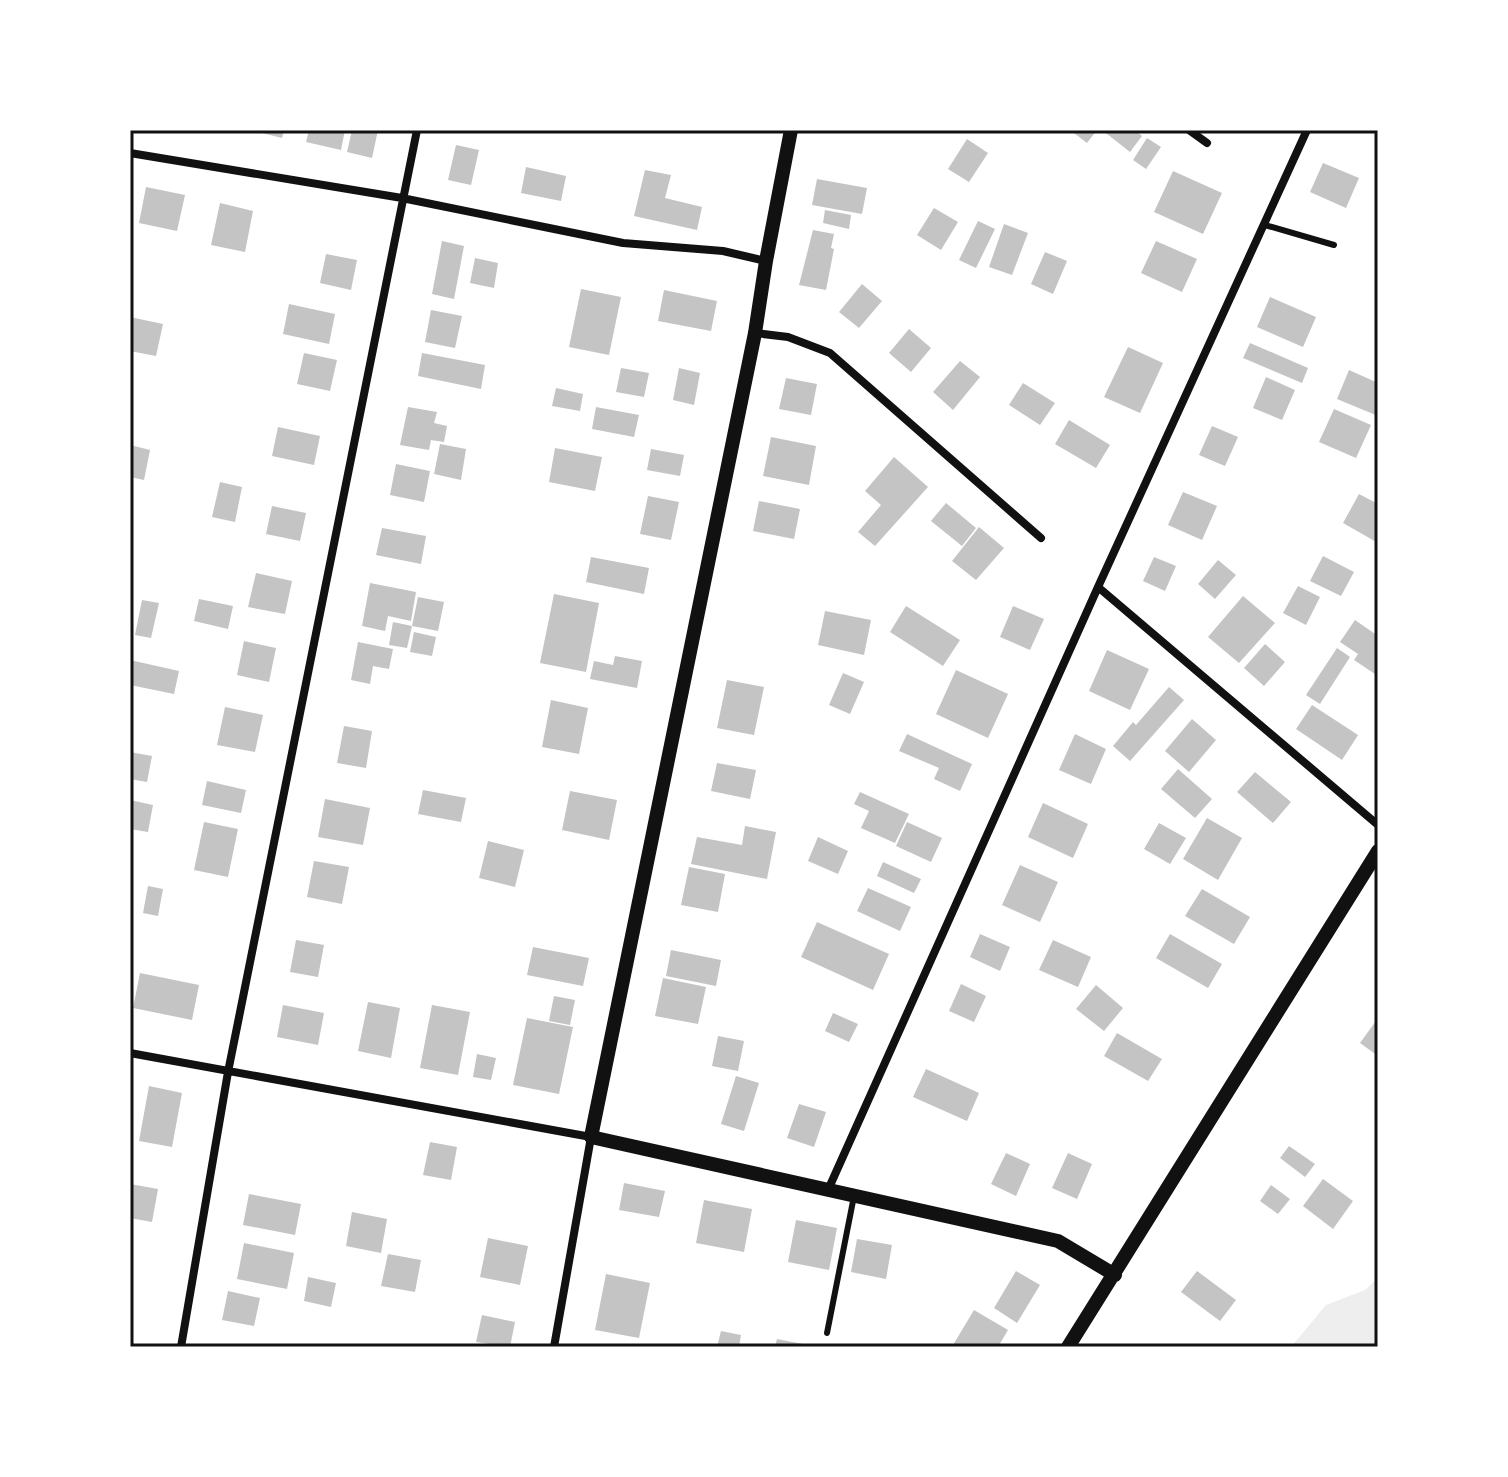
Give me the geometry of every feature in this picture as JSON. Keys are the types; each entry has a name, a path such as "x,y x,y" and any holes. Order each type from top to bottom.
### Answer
{"street":[{"path":"181,1347 228,1072 417,130"},
{"path":"554,1347 591,1137 755,333 791,130"},
{"path":"1189,130 1207,143"},
{"path":"828,1190 1307,130"},
{"path":"130,153 402,198 623,243 723,251 766,261"},
{"path":"755,333 788,337 830,353 1041,538"},
{"path":"1098,587 1378,825"},
{"path":"1068,1347 1378,851"},
{"path":"130,1053 591,1137 1058,1241 1115,1275"}],"lane":[{"path":"1265,225 1334,245"},
{"path":"827,1333 854,1196"}],"shaded area":[{"path":"1378,1278 1378,1347 1291,1347 1326,1305 1365,1290"}],"building":[{"path":"250,130 284,130 282,138"},
{"path":"309,130 345,130 341,150 306,142"},
{"path":"352,130 378,130 372,158 347,152"},
{"path":"1070,130 1097,130 1087,143"},
{"path":"1102,130 1135,130 1142,136 1130,152"},
{"path":"1147,138 1161,147 1146,169 1133,160"},
{"path":"967,139 988,153 969,182 948,169"},
{"path":"456,145 479,150 471,185 448,180"},
{"path":"1323,163 1359,178 1346,208 1310,192"},
{"path":"526,167 566,176 561,201 521,193"},
{"path":"645,170 671,175 665,198 702,207 697,230 634,216"},
{"path":"1173,171 1222,193 1203,234 1154,212"},
{"path":"817,179 867,188 862,214 812,205"},
{"path":"146,187 185,195 177,231 139,223"},
{"path":"220,203 253,211 245,252 211,245"},
{"path":"934,208 958,222 941,250 917,235"},
{"path":"825,210 851,215 849,229 823,223"},
{"path":"978,221 995,229 976,268 959,260"},
{"path":"1004,224 1028,233 1012,275 989,267"},
{"path":"813,230 834,234 826,290 799,285"},
{"path":"442,241 464,246 454,299 432,294"},
{"path":"1156,241 1197,259 1182,292 1141,273"},
{"path":"1045,252 1067,261 1053,294 1031,284"},
{"path":"326,254 357,260 351,290 320,283"},
{"path":"475,258 498,263 494,288 470,283"},
{"path":"862,284 882,301 859,328 839,312"},
{"path":"581,289 621,297 609,355 569,347"},
{"path":"664,290 717,301 711,331 658,321"},
{"path":"1270,297 1316,317 1303,347 1257,327"},
{"path":"289,304 335,314 329,344 283,334"},
{"path":"431,310 462,316 455,348 425,342"},
{"path":"130,317 163,324 156,356 130,351"},
{"path":"909,329 931,348 911,372 889,353"},
{"path":"1250,343 1308,368 1302,383 1243,358"},
{"path":"1128,347 1163,363 1140,413 1104,397"},
{"path":"304,353 337,360 330,391 297,384"},
{"path":"422,353 485,365 481,389 418,376"},
{"path":"960,361 980,377 953,410 933,392"},
{"path":"621,368 649,373 644,397 616,392"},
{"path":"679,368 700,373 694,405 673,400"},
{"path":"1349,370 1378,383 1378,416 1337,399"},
{"path":"1266,377 1295,390 1282,420 1253,408"},
{"path":"786,378 817,384 811,415 779,409"},
{"path":"1023,383 1055,403 1040,425 1009,405"},
{"path":"556,388 583,394 580,411 552,406"},
{"path":"408,407 437,412 434,423 447,426 444,442 431,440 429,450 400,445"},
{"path":"596,407 639,415 634,437 592,429"},
{"path":"1334,409 1371,425 1356,458 1319,442"},
{"path":"1069,420 1110,445 1096,468 1055,444"},
{"path":"1212,426 1238,437 1225,466 1199,455"},
{"path":"278,427 320,436 314,465 272,456"},
{"path":"771,437 816,446 809,485 763,476"},
{"path":"440,444 466,449 461,480 434,474"},
{"path":"130,445 150,450 144,480 130,477"},
{"path":"555,448 602,457 595,491 549,482"},
{"path":"651,449 684,455 680,476 647,470"},
{"path":"894,457 928,487 875,546 858,532 881,505 865,491"},
{"path":"396,464 430,471 424,502 390,495"},
{"path":"220,482 242,487 235,522 212,517"},
{"path":"1183,492 1217,506 1202,540 1168,525"},
{"path":"1359,494 1378,504 1378,543 1343,523"},
{"path":"648,496 679,502 671,540 640,534"},
{"path":"759,501 800,509 794,539 753,531"},
{"path":"946,503 976,528 962,546 931,521"},
{"path":"272,506 306,513 300,541 266,534"},
{"path":"979,527 1004,548 976,580 952,561"},
{"path":"382,528 426,536 421,564 376,555"},
{"path":"1323,556 1354,572 1341,596 1310,581"},
{"path":"591,557 649,568 644,594 586,582"},
{"path":"1154,557 1176,566 1165,591 1143,581"},
{"path":"1218,560 1236,575 1215,599 1198,584"},
{"path":"256,573 292,581 285,614 248,607"},
{"path":"370,583 416,592 411,621 388,616 385,631 362,626"},
{"path":"1298,586 1320,597 1306,625 1283,613"},
{"path":"554,594 599,603 586,672 540,663"},
{"path":"1243,596 1275,623 1239,663 1208,637"},
{"path":"418,597 444,602 438,631 412,626"},
{"path":"199,599 233,606 228,629 194,621"},
{"path":"142,600 159,603 151,638 135,635"},
{"path":"906,606 960,640 943,666 890,632"},
{"path":"1013,606 1044,619 1030,650 1000,637"},
{"path":"825,611 871,620 864,655 818,645"},
{"path":"1355,620 1378,636 1378,676 1354,660 1358,654 1340,642"},
{"path":"393,622 412,626 407,648 389,645"},
{"path":"414,632 436,637 432,656 410,652"},
{"path":"244,641 276,648 269,682 237,675"},
{"path":"358,642 393,649 389,669 373,666 370,684 351,680"},
{"path":"1265,644 1285,662 1264,686 1244,668"},
{"path":"1337,648 1350,657 1320,704 1306,695"},
{"path":"1107,650 1149,669 1130,710 1089,691"},
{"path":"615,656 642,661 637,688 590,679 594,661 613,665"},
{"path":"130,660 179,671 174,694 130,685"},
{"path":"956,670 1008,694 988,738 936,714"},
{"path":"843,673 864,682 850,714 829,705"},
{"path":"727,680 764,687 754,735 717,728"},
{"path":"1169,687 1184,700 1130,761 1113,746"},
{"path":"551,700 588,708 579,754 542,747"},
{"path":"1312,705 1358,735 1342,760 1296,729"},
{"path":"225,707 263,715 255,752 217,745"},
{"path":"1192,719 1216,740 1189,772 1165,751"},
{"path":"344,726 372,731 366,768 337,763"},
{"path":"907,734 972,764 960,791 934,779 939,768 899,751"},
{"path":"1075,734 1106,749 1091,784 1059,770"},
{"path":"130,752 152,756 147,782 130,779"},
{"path":"717,763 756,770 750,799 711,791"},
{"path":"1178,769 1212,799 1195,818 1161,789"},
{"path":"1255,772 1291,802 1273,823 1237,792"},
{"path":"207,781 246,790 241,813 202,805"},
{"path":"423,790 466,798 461,822 418,814"},
{"path":"570,791 617,800 609,840 562,830"},
{"path":"860,792 909,814 895,843 861,828 869,811 854,804"},
{"path":"325,799 370,808 363,845 318,837"},
{"path":"130,800 153,805 148,832 130,829"},
{"path":"1043,803 1088,824 1073,858 1028,837"},
{"path":"1207,818 1242,838 1218,880 1183,859"},
{"path":"204,822 238,829 228,877 194,870"},
{"path":"907,822 942,838 931,862 896,846"},
{"path":"1159,823 1186,838 1170,864 1144,849"},
{"path":"745,826 776,832 767,879 691,864 697,837 742,845"},
{"path":"818,837 848,851 838,874 808,861"},
{"path":"488,841 524,850 515,887 479,878"},
{"path":"314,861 349,867 342,904 307,897"},
{"path":"883,862 921,879 914,893 877,876"},
{"path":"1020,865 1058,882 1040,922 1002,905"},
{"path":"689,867 725,874 718,912 681,905"},
{"path":"148,886 163,889 158,916 143,913"},
{"path":"868,888 911,907 900,931 857,911"},
{"path":"1202,889 1250,917 1234,944 1185,916"},
{"path":"817,922 889,954 873,990 801,957"},
{"path":"980,934 1010,947 1000,971 970,957"},
{"path":"1170,934 1222,964 1208,988 1156,958"},
{"path":"296,940 324,945 318,977 290,972"},
{"path":"1053,940 1091,957 1078,987 1039,970"},
{"path":"533,947 589,958 583,986 527,975"},
{"path":"671,950 721,960 716,986 666,976"},
{"path":"140,973 199,985 192,1020 133,1008"},
{"path":"663,978 706,987 698,1024 655,1016"},
{"path":"961,984 986,996 974,1022 949,1011"},
{"path":"1096,985 1123,1008 1104,1031 1076,1009"},
{"path":"554,996 575,1000 570,1025 549,1021"},
{"path":"368,1002 400,1008 391,1058 358,1051"},
{"path":"283,1005 324,1013 318,1045 277,1037"},
{"path":"432,1005 470,1012 458,1075 420,1068"},
{"path":"833,1013 858,1024 849,1042 825,1031"},
{"path":"527,1018 573,1027 559,1094 513,1085"},
{"path":"1378,1018 1378,1056 1360,1043"},
{"path":"1117,1033 1162,1059 1148,1081 1104,1056"},
{"path":"718,1036 744,1041 738,1071 712,1066"},
{"path":"477,1054 496,1058 491,1080 473,1077"},
{"path":"926,1069 979,1093 967,1121 913,1097"},
{"path":"736,1076 759,1083 744,1131 721,1124"},
{"path":"149,1086 182,1093 172,1147 139,1141"},
{"path":"799,1104 826,1112 814,1147 787,1138"},
{"path":"430,1142 457,1147 451,1180 423,1175"},
{"path":"1289,1146 1315,1164 1305,1177 1280,1158"},
{"path":"1006,1153 1030,1164 1016,1196 991,1184"},
{"path":"1068,1153 1092,1164 1077,1199 1052,1188"},
{"path":"1323,1179 1353,1201 1333,1229 1303,1206"},
{"path":"624,1183 665,1191 659,1217 619,1210"},
{"path":"130,1184 158,1189 152,1222 130,1218"},
{"path":"1271,1185 1290,1199 1278,1214 1260,1201"},
{"path":"249,1194 301,1204 295,1235 243,1225"},
{"path":"704,1200 752,1209 744,1252 696,1243"},
{"path":"352,1212 387,1219 381,1253 346,1246"},
{"path":"796,1220 837,1228 829,1270 788,1262"},
{"path":"488,1238 528,1246 520,1285 480,1277"},
{"path":"857,1239 892,1245 886,1279 851,1272"},
{"path":"244,1243 294,1253 287,1289 237,1279"},
{"path":"388,1254 421,1260 415,1292 381,1286"},
{"path":"1016,1271 1040,1285 1017,1323 994,1308"},
{"path":"1197,1271 1236,1300 1220,1321 1181,1292"},
{"path":"606,1274 650,1283 639,1338 595,1330"},
{"path":"308,1277 336,1283 331,1307 304,1301"},
{"path":"228,1291 260,1298 254,1326 222,1320"},
{"path":"974,1310 1008,1330 998,1347 953,1345"},
{"path":"482,1315 515,1322 510,1347 476,1342"},
{"path":"721,1331 741,1335 739,1347 717,1347"},
{"path":"777,1339 803,1344 802,1347 775,1347"}]}
